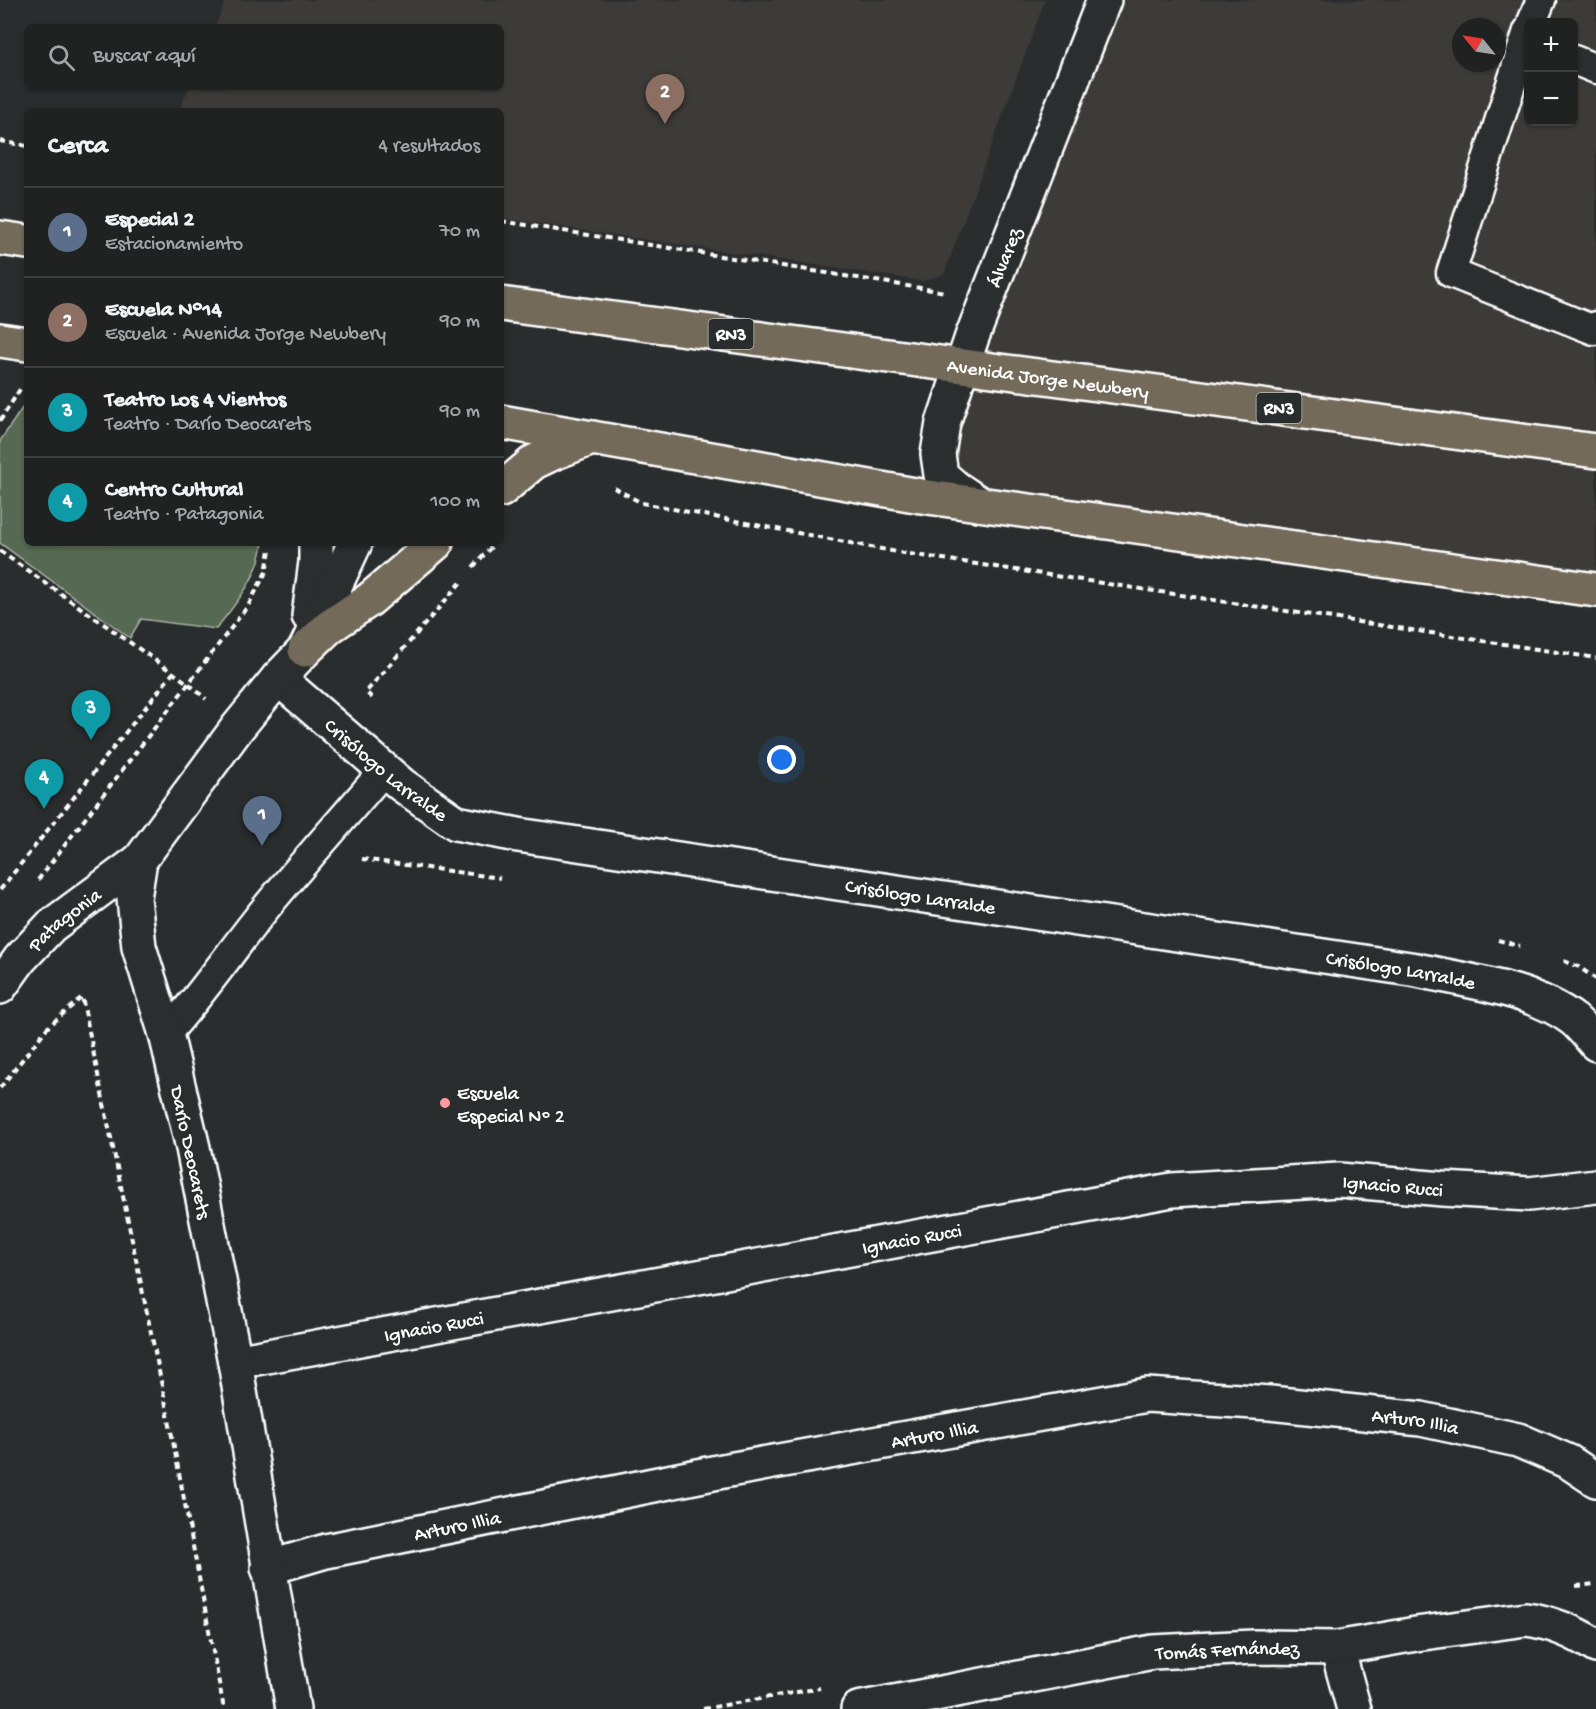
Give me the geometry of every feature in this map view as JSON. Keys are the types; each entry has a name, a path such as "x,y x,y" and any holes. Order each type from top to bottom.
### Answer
{"highway":[{"path":"0,238 24,242"},
{"name":"Avenida Jorge Newbery","path":"504,304 1596,451"},
{"path":"0,340 24,344"},
{"path":"504,423 921,496 1596,590"},
{"path":"504,487 534,462 593,438"},
{"path":"305,650 329,627 369,600 432,546"}],"street":[{"name":"Álvarez","path":"980,504 941,475 938,454 943,423 961,365 1104,0"},
{"path":"305,650 316,546"},
{"name":"Darío Deocarets","path":"293,1709 235,1362 193,1148 166,1034 139,947 134,898 140,860 238,727 278,678 305,650 354,546"},
{"name":"Crisólogo Larralde","path":"278,678 402,785 456,823 518,835 1417,970 1491,986 1535,999 1574,1020 1596,1044"},
{"name":"Patagonia","path":"0,987 20,959 51,926 140,860"},
{"name":"Ignacio Rucci","path":"235,1362 1172,1190 1340,1180 1529,1194 1596,1186"},
{"name":"Arturo Illia","path":"268,1568 326,1551 723,1471 1147,1395 1270,1403 1421,1419 1518,1440 1569,1462 1596,1480"},
{"name":"Tomás Fernández","path":"858,1709 1153,1652 1254,1647 1337,1648 1416,1634 1526,1619 1542,1621 1596,1646"},
{"path":"1337,1648 1354,1709"}],"lane":[{"path":"1534,18 1541,0"},
{"path":"1524,46 1451,273 1594,330 1596,326"},
{"path":"1578,62 1596,69"},
{"path":"166,1034 191,1006 274,898 384,770"}],"path":[{"path":"0,141 24,145"},
{"path":"504,221 987,299"},
{"path":"0,421 24,382"},
{"path":"613,487 642,503 897,552 1596,658"},
{"path":"36,881 248,606 266,572 271,546"},
{"path":"472,569 492,546"},
{"path":"0,551 189,684 238,727"},
{"path":"373,699 366,692 464,578"},
{"path":"0,890 173,673"},
{"path":"361,859 501,879"},
{"path":"1487,938 1509,942 1528,949"},
{"path":"1558,959 1579,967 1596,979"},
{"path":"0,1088 47,1028 82,997 168,1415 224,1709"}],"shaded area":[{"path":"226,0 1045,0 944,274 923,281 504,218 504,108 180,108 188,90 504,90 504,24 216,24"},
{"path":"1104,0 1596,0 1596,590 956,488 943,423"}],"green space":[{"path":"24,405 24,546 262,546 252,578 216,629 141,619 130,638 0,543 0,441"}],"place":[{"name":"Escuela N°14","path":"665,124"},
{"name":"Teatro Los 4 Vientos","path":"91,740"},
{"name":"Centro Cultural","path":"44,809"},
{"name":"Especial 2","path":"262,846"},
{"name":"Escuela Especial Nº 2","path":"445,1103"}]}
